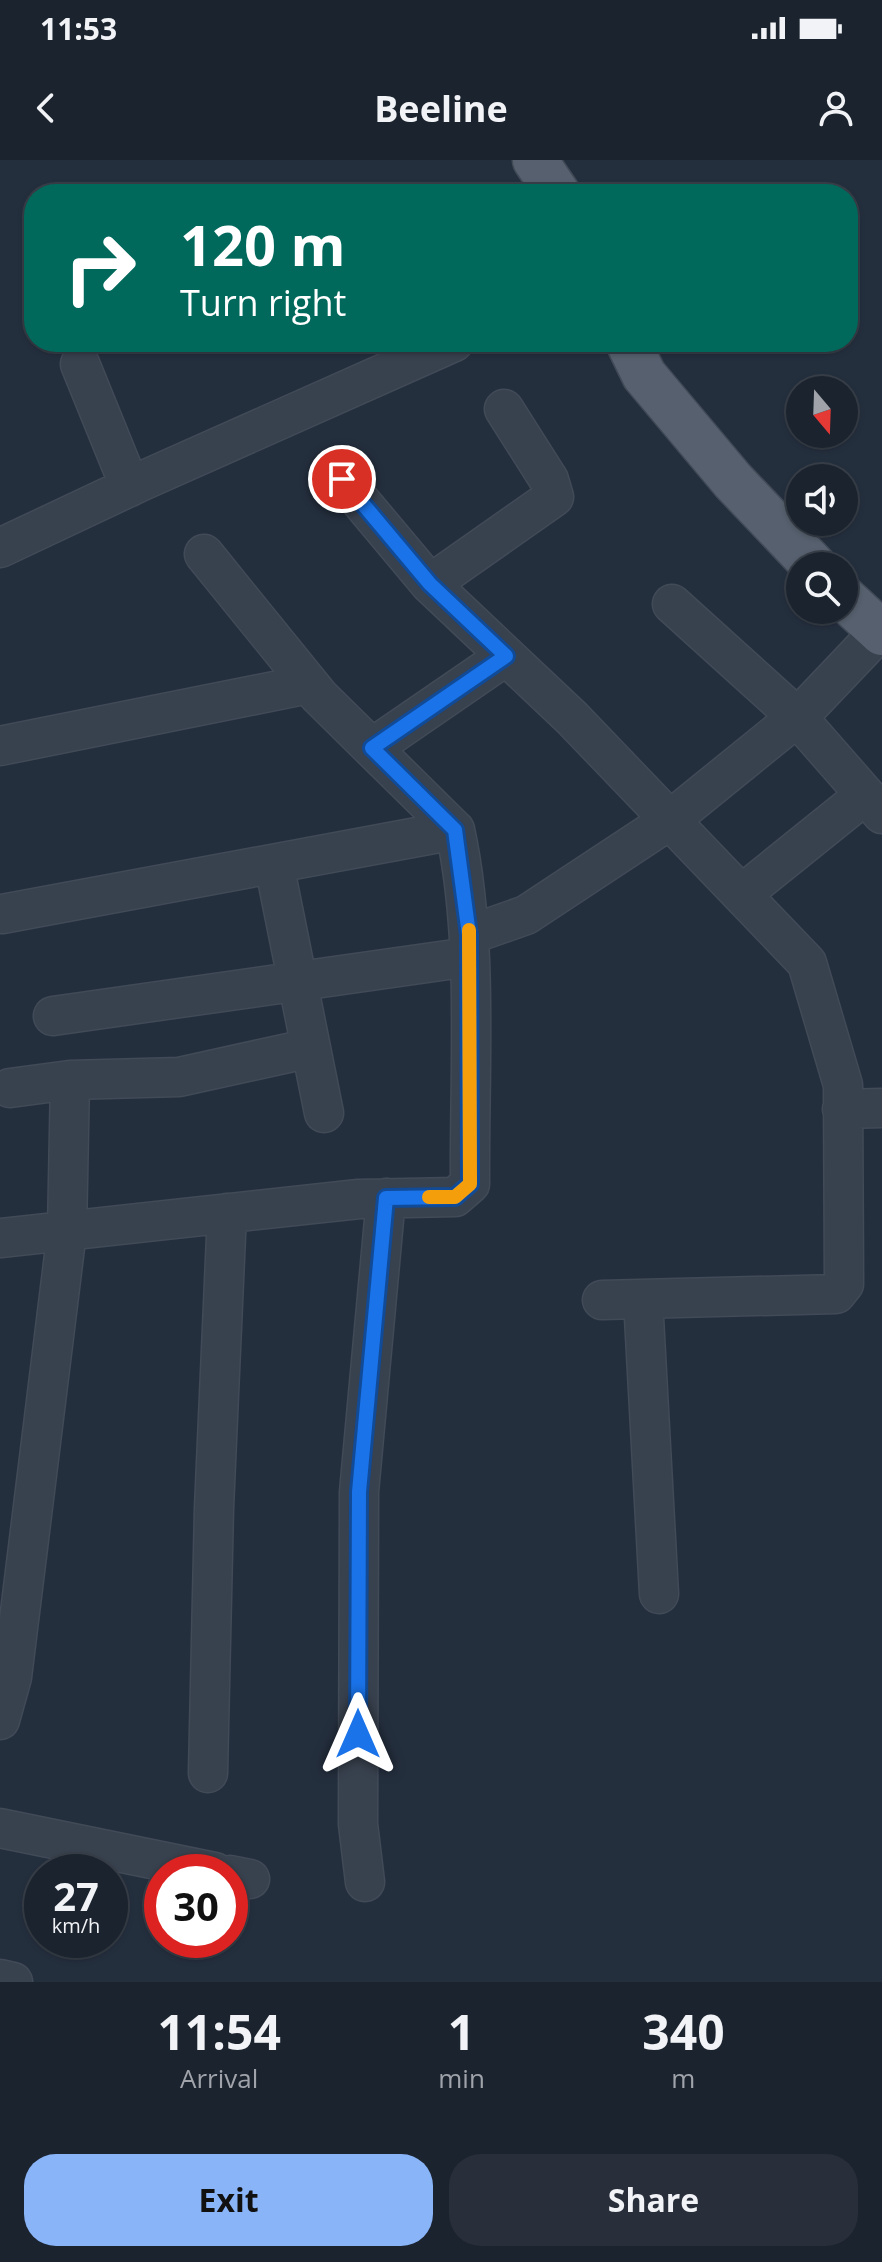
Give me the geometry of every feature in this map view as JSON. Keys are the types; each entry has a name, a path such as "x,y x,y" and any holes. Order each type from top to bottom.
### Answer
{"main road":[{"path":"535,160 551,184"},
{"path":"633,352 644,375 733,481 801,552"},
{"path":"858,611 881,632"}],"street":[{"path":"0,548 432,352"},
{"path":"80,364 130,487"},
{"path":"430,584 554,497 549,480 504,409"},
{"path":"342,479 430,584 572,718 807,963 843,1085 844,1284 836,1294 602,1300"},
{"path":"0,1238 386,1198 455,1197 470,1184 469,946 455,830 309,684 204,554"},
{"path":"672,604 797,717 874,804 742,894"},
{"path":"53,1016 297,980 469,946 526,915 670,820 797,717 881,632"},
{"path":"372,748 506,656"},
{"path":"0,746 309,684"},
{"path":"2,914 455,830"},
{"path":"274,864 324,1113"},
{"path":"10,1088 70,1080 179,1077 311,1048"},
{"path":"0,1720 12,1677 67,1231 70,1080"},
{"path":"842,1109 882,1108"},
{"path":"365,1882 358,1824 359,1492 386,1198"},
{"path":"208,1773 214,1508 227,1213"},
{"path":"643,1299 659,1594"},
{"path":"0,1828 144,1857"},
{"path":"0,1979 13,1982"}],"slow traffic":[{"path":"429,1197 455,1197 470,1184 469,930"}],"route":[{"path":"342,479 430,584 506,656 372,748 455,830 469,935 470,1184 455,1197 386,1198 359,1492 358,1734"}]}
